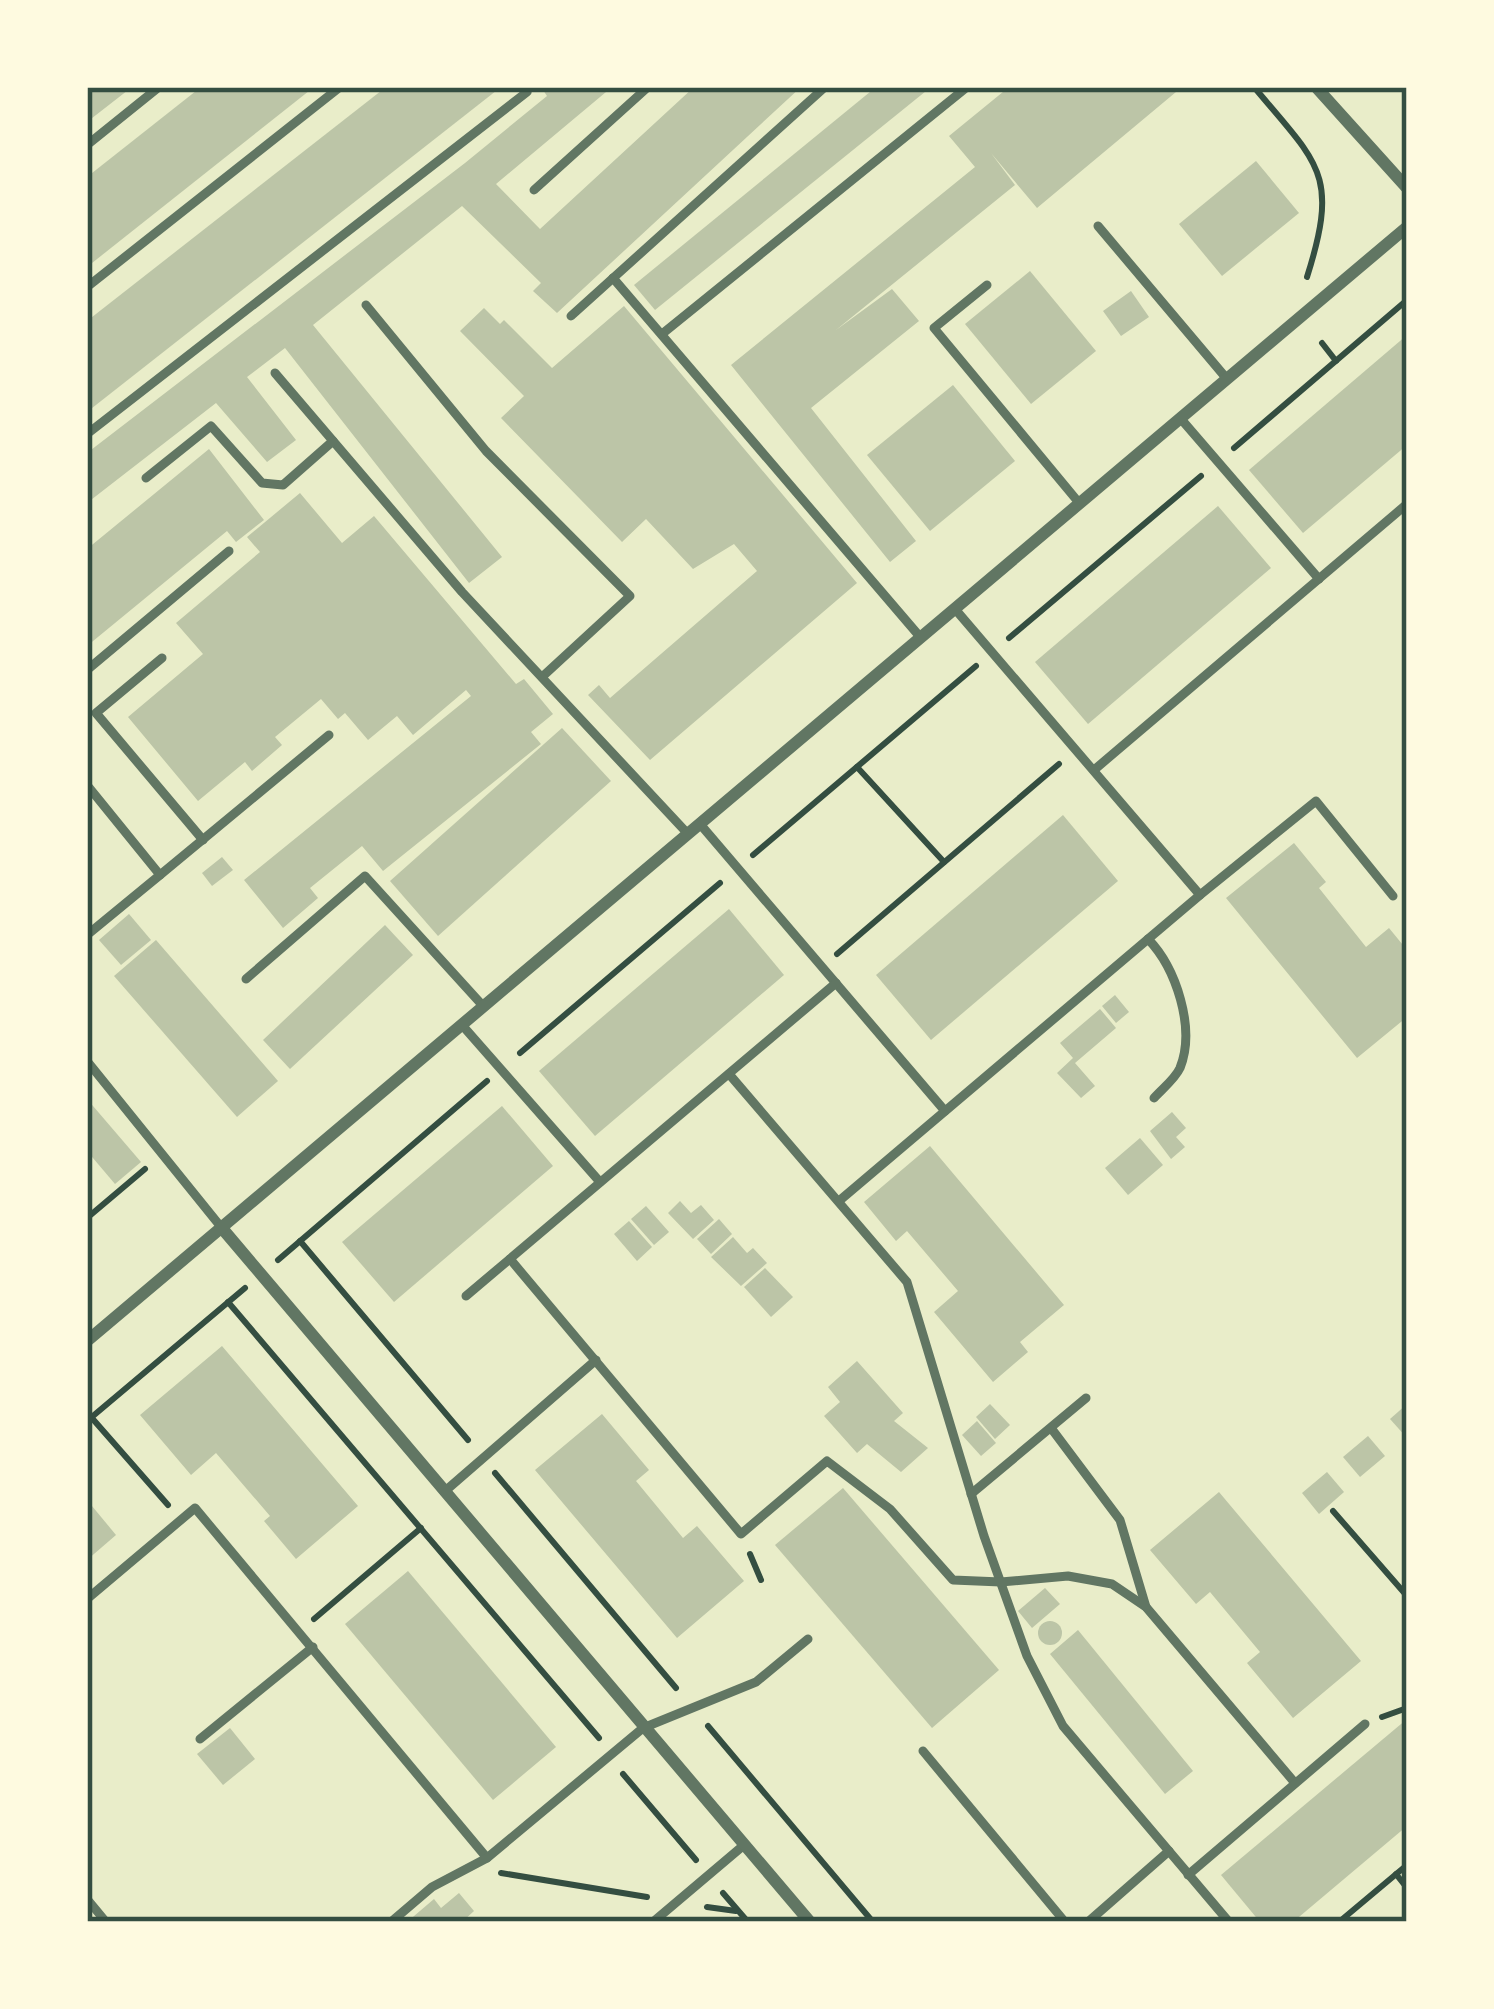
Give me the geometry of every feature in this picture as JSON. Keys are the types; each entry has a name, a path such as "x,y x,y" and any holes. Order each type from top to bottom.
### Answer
{"street":[{"path":"1316,87 1407,188"},
{"path":"87,1341 1407,227"},
{"path":"221,1227 810,1922"}],"lane":[{"path":"87,145 159,87"},
{"path":"87,287 340,87"},
{"path":"87,434 527,92 524,87"},
{"path":"534,190 648,87"},
{"path":"571,316 825,87"},
{"path":"662,334 968,87"},
{"path":"1098,226 1227,379"},
{"path":"613,278 921,638"},
{"path":"987,285 934,328 1080,504"},
{"path":"365,305 486,451 630,596 542,677"},
{"path":"275,373 542,677 688,834"},
{"path":"1181,419 1318,579"},
{"path":"146,478 211,426 262,483 283,485 334,441"},
{"path":"1094,770 1404,511"},
{"path":"87,670 229,551"},
{"path":"956,609 1200,895"},
{"path":"162,658 96,712 202,840"},
{"path":"87,935 329,735"},
{"path":"87,785 160,875"},
{"path":"839,1201 1316,801 1394,896"},
{"path":"700,824 945,1111"},
{"path":"246,979 365,876 484,1007"},
{"path":"1148,939 1166,958 1175,980 1185,1045 1179,1072 1154,1098"},
{"path":"466,1296 836,983"},
{"path":"462,1025 600,1182"},
{"path":"87,1061 221,1227"},
{"path":"729,1073 908,1282 970,1494 1027,1656 1063,1726 1228,1922"},
{"path":"510,1259 741,1534 827,1461 890,1509 953,1580 1000,1582 1068,1576 1112,1584 1146,1607 1295,1783"},
{"path":"444,1492 596,1360"},
{"path":"970,1494 1086,1398"},
{"path":"1052,1427 1120,1520 1146,1607"},
{"path":"87,1599 196,1508 487,1858"},
{"path":"391,1922 432,1887 487,1858 643,1728 756,1682 808,1639"},
{"path":"200,1739 313,1647"},
{"path":"1188,1875 1365,1724"},
{"path":"923,1751 1065,1922"},
{"path":"653,1922 744,1845"},
{"path":"1088,1922 1168,1851"},
{"path":"87,1899 106,1922"}],"path":[{"path":"1254,87 1323,176 1325,202 1304,286"},
{"path":"873,1922 300,1241 1407,301"},
{"path":"1322,343 1336,361"},
{"path":"822,967 1076,750"},
{"path":"857,767 944,862"},
{"path":"87,1218 162,1155"},
{"path":"182,1520 89,1419 228,1302 600,1739 608,1756 748,1922"},
{"path":"1333,1510 1407,1596"},
{"path":"326,1639 311,1621 421,1528"},
{"path":"584,1753 600,1739"},
{"path":"487,1858 503,1875 739,1912"},
{"path":"1339,1922 1407,1865"},
{"path":"1396,1874 1407,1888"}],"building":[{"path":"87,87 132,87 87,122"},
{"path":"201,87 314,87 87,267 87,177"},
{"path":"386,87 501,87 87,412 87,321"},
{"path":"541,87 612,87 496,184 540,229 694,87 801,87 557,313 533,291 541,283 462,206 313,325 502,557 469,583 285,348 247,377 296,440 267,462 216,403 87,503 87,453 465,163 547,96"},
{"path":"876,87 931,87 655,310 634,285"},
{"path":"1009,87 1182,87 1037,208 991,153 1015,185 836,330 892,289 919,321 811,408 916,541 890,562 731,365 975,167 949,136"},
{"path":"1256,161 1299,213 1222,276 1179,224"},
{"path":"1030,271 1096,351 1031,404 965,324"},
{"path":"1131,291 1149,317 1121,336 1103,311"},
{"path":"624,306 857,583 650,760 588,695 599,685 610,698 757,571 734,544 693,569 646,519 622,542 501,418 524,396 460,331 484,308 500,324 504,320 552,368"},
{"path":"1407,335 1407,445 1303,533 1249,470"},
{"path":"953,385 1015,461 930,531 867,455"},
{"path":"209,449 264,520 236,542 227,531 87,646 87,549"},
{"path":"300,493 342,543 374,516 516,684 524,679 553,714 531,732 541,744 383,871 362,846 310,888 318,898 283,928 244,880 471,696 466,690 413,735 397,716 368,740 345,713 338,719 321,699 275,737 282,745 252,771 245,762 198,801 128,717 203,654 176,623 260,552 247,537"},
{"path":"1218,506 1271,568 1088,724 1035,662"},
{"path":"562,728 611,781 438,936 390,881"},
{"path":"1063,815 1118,881 931,1040 876,975"},
{"path":"1294,843 1326,882 1319,888 1366,947 1389,928 1407,950 1407,1017 1357,1058 1226,898"},
{"path":"222,857 233,870 212,886 202,873"},
{"path":"729,909 784,975 595,1136 539,1071"},
{"path":"129,914 151,940 121,965 99,940"},
{"path":"385,925 413,955 290,1069 263,1040"},
{"path":"156,940 278,1081 237,1117 114,976"},
{"path":"1115,995 1129,1012 1116,1023 1102,1006"},
{"path":"1100,1009 1116,1028 1075,1063 1095,1086 1081,1098 1057,1073 1073,1058 1060,1043"},
{"path":"87,1099 141,1162 115,1184 87,1151"},
{"path":"502,1106 553,1166 394,1302 342,1242"},
{"path":"1172,1112 1186,1128 1176,1137 1185,1147 1171,1159 1150,1131"},
{"path":"1140,1138 1163,1165 1128,1195 1105,1168"},
{"path":"930,1146 1064,1305 1020,1342 1028,1352 993,1382 934,1312 958,1291 907,1231 896,1241 864,1202"},
{"path":"680,1201 691,1213 701,1205 714,1220 693,1239 668,1213"},
{"path":"646,1206 669,1232 654,1245 631,1219"},
{"path":"719,1219 732,1234 711,1254 697,1239"},
{"path":"629,1221 652,1247 637,1261 614,1234"},
{"path":"733,1237 747,1253 753,1248 767,1263 741,1286 711,1257"},
{"path":"765,1268 793,1297 771,1317 744,1287"},
{"path":"222,1346 358,1506 296,1559 264,1521 270,1516 216,1453 191,1475 140,1415"},
{"path":"857,1361 903,1413 894,1421 928,1448 901,1472 867,1444 857,1453 824,1416 840,1402 828,1387"},
{"path":"990,1404 1010,1425 995,1439 976,1417"},
{"path":"1407,1404 1407,1438 1390,1419"},
{"path":"602,1414 649,1470 636,1481 683,1538 697,1526 744,1581 677,1638 535,1470"},
{"path":"977,1421 996,1443 981,1456 962,1435"},
{"path":"1368,1436 1385,1456 1360,1477 1343,1457"},
{"path":"1327,1472 1344,1492 1319,1514 1302,1493"},
{"path":"843,1488 999,1670 932,1728 775,1545"},
{"path":"1219,1492 1361,1661 1293,1718 1247,1663 1260,1652 1210,1592 1196,1604 1150,1550"},
{"path":"87,1500 116,1535 87,1560"},
{"path":"408,1571 556,1747 493,1800 345,1624"},
{"path":"1045,1588 1060,1604 1032,1628 1018,1611"},
{"path":"1050,1621 1062,1633 1050,1645 1038,1633"},
{"path":"1078,1630 1193,1771 1165,1794 1050,1654"},
{"path":"1407,1719 1407,1826 1293,1922 1260,1922 1221,1875"},
{"path":"230,1728 255,1759 223,1785 197,1754"},
{"path":"459,1893 474,1911 462,1922 407,1922 434,1899 441,1908"}]}
